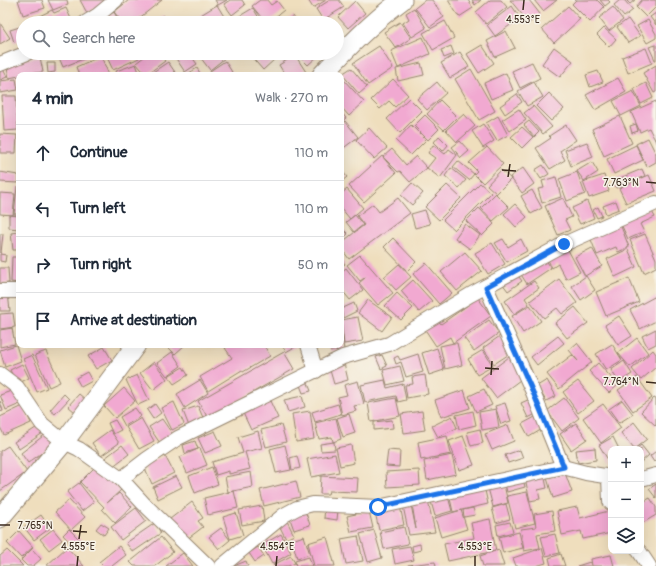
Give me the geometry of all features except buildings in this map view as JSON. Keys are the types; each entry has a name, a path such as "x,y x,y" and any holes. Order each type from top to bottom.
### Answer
{"main road":[{"path":"344,52 380,17 402,0"},
{"path":"325,72 336,60"},
{"path":"0,518 64,442 134,348"}],"street":[{"path":"96,16 116,0"},
{"path":"0,64 16,57"},
{"path":"121,479 147,458 178,438 343,357 389,344 486,287 564,244 656,203"},
{"path":"486,287 532,390 564,467"},
{"path":"0,291 16,291"},
{"path":"309,348 316,371"},
{"path":"0,374 17,387 42,424 64,442 79,449 121,479 143,503 208,566"},
{"path":"222,566 284,515 297,508 314,504 378,507 564,467 608,477"},
{"path":"644,478 656,475"},
{"path":"641,554 649,566"}],"route":[{"path":"378,507 564,467 532,390 486,287 564,244"}]}
